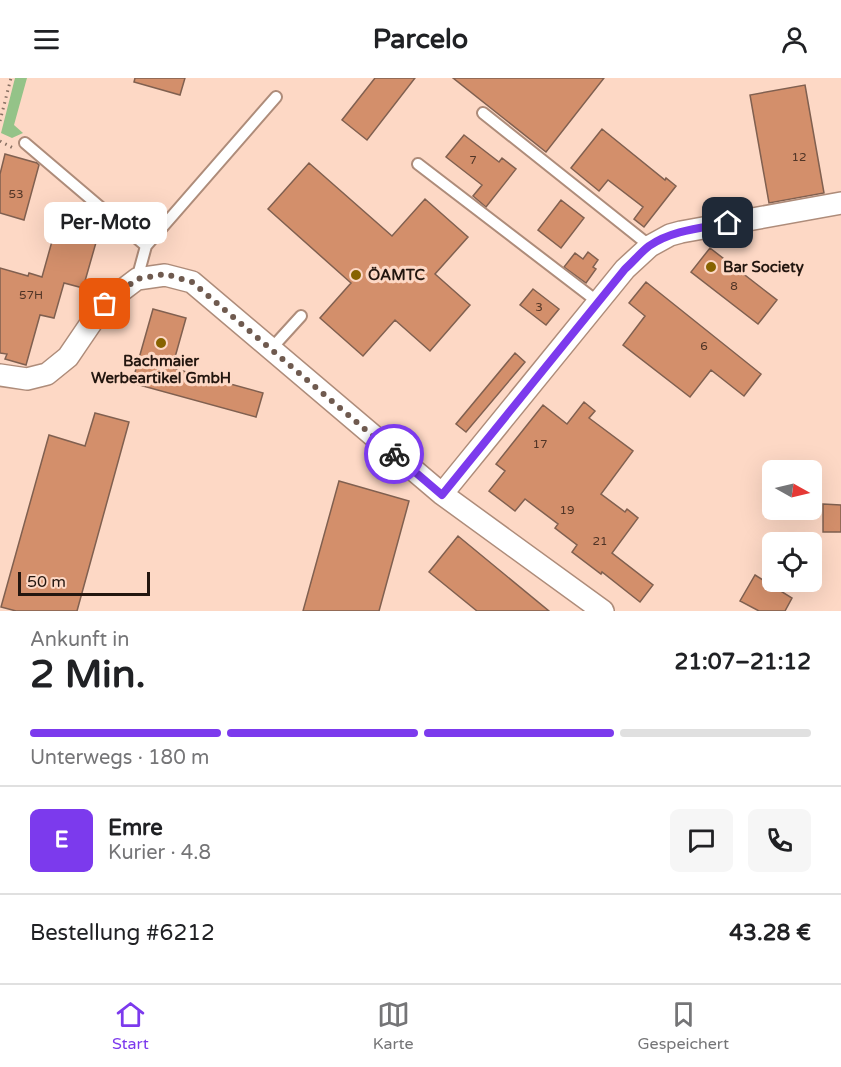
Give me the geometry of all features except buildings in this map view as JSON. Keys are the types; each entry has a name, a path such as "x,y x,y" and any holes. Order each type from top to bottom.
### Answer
{"street":[{"path":"442,495 625,269 650,246 681,232 841,203"},
{"path":"0,375 27,379 47,374 68,357 105,304 137,279 165,274 192,282 442,495 603,611"}],"lane":[{"path":"137,279 146,246 276,98"},
{"path":"483,113 650,246"},
{"path":"25,144 146,246"},
{"path":"418,164 598,302"},
{"path":"271,349 301,316"}],"path":[{"path":"0,121 11,78"}],"green space":[{"path":"15,78 27,78 14,125 23,133 12,138 1,133"}],"way so far":[{"path":"105,304 137,279 165,274 192,282 394,454"}],"place":[{"name":"Bar Society","path":"711,267"},
{"name":"ÖAMTC","path":"356,275"},
{"name":"Per-Moto","path":"105,304"},
{"name":"Bachmaier Werbeartikel GmbH","path":"161,343"}],"route":[{"path":"394,454 442,495 625,269 650,246 670,236 728,223"}]}
